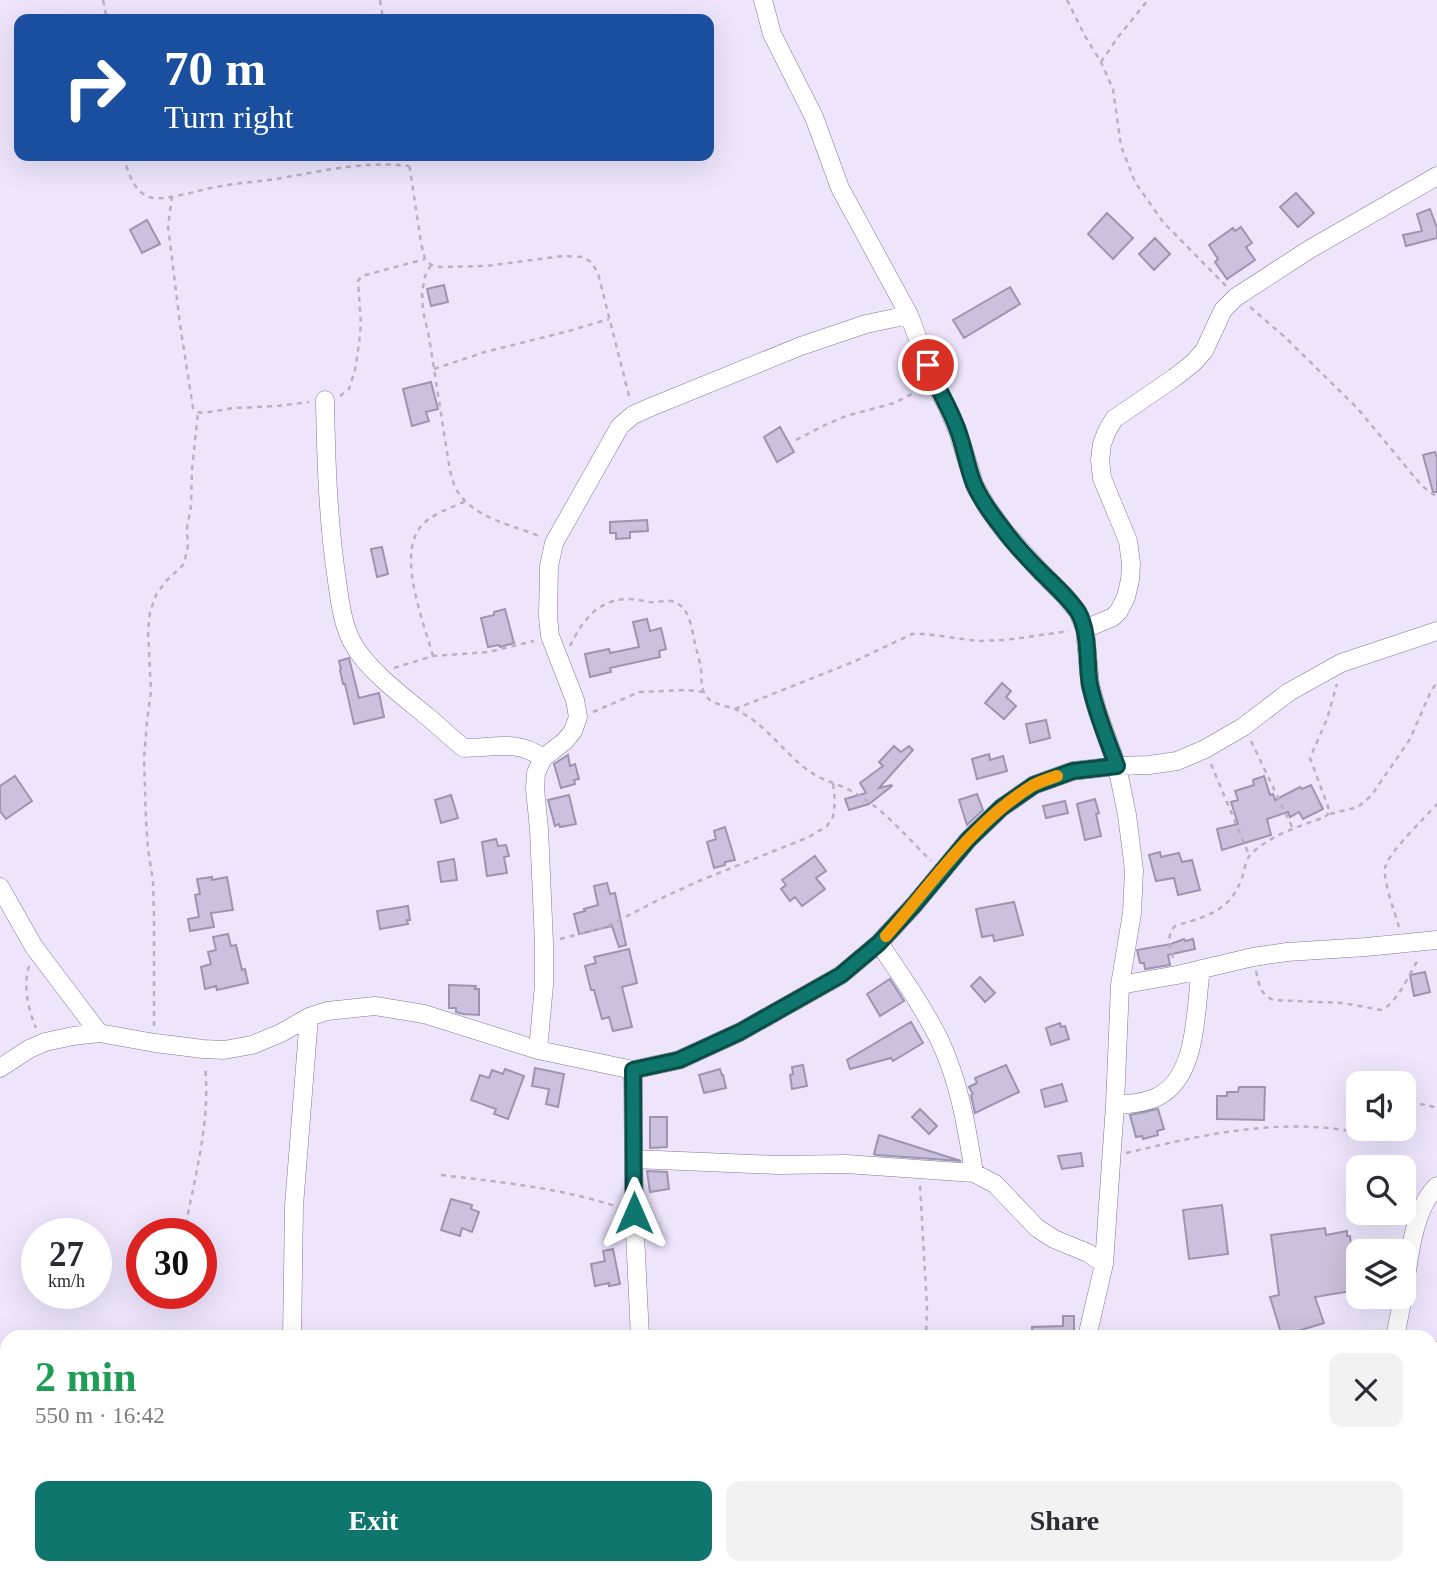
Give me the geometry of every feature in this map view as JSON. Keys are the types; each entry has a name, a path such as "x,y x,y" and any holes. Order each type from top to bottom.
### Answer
{"street":[{"path":"763,0 772,34 814,117 840,188 909,315 934,382 957,429 975,486 1005,532 1078,612 1085,629 1090,684 1117,766 1128,815 1135,870 1132,913 1119,985 1115,1105 1104,1264 1089,1330"},
{"path":"1085,629 1113,617 1119,611 1130,580 1128,541 1102,478 1100,460 1102,444 1114,419 1174,377 1204,351 1223,310 1236,297 1310,250 1437,176"},
{"path":"538,1050 544,985 544,943 536,773 543,758 565,741 578,717 575,700 550,635 549,566 554,543 620,426 633,415 832,335 909,315"},
{"path":"326,400 332,542 340,600 347,631 354,646 363,659 407,700 464,748 523,747 533,750 543,758"},
{"path":"0,1068 29,1049 45,1042 73,1036 99,1033 155,1043 223,1049 252,1045 327,1011 375,1006 424,1014 538,1050 633,1070 679,1060 740,1032 841,975 879,943 968,840 1001,808 1034,785 1073,771 1177,761 1205,749 1243,727 1289,692 1341,663 1437,631"},
{"path":"0,887 34,947 99,1033"},
{"path":"1119,985 1287,952 1432,941"},
{"path":"879,943 915,996 939,1040 966,1121 974,1173"},
{"path":"1115,1105 1140,1103 1157,1098 1170,1089 1179,1076 1192,1044 1201,968"},
{"path":"292,1330 294,1206 309,1017"},
{"path":"633,1070 634,1213 640,1330"},
{"path":"634,1159 778,1165 846,1164 974,1173 995,1184 1037,1228 1054,1239 1088,1253 1104,1264"},
{"path":"1413,1239 1420,1211 1437,1186"},
{"path":"1396,1330 1401,1309"}],"path":[{"path":"1067,0 1113,89 1121,146 1135,182 1163,222 1236,297 1286,338 1357,410 1422,486 1437,497"},
{"path":"1101,62 1148,0"},
{"path":"124,161 129,177 139,191 151,198 344,167 390,163 409,166"},
{"path":"408,161 421,243 425,259 431,265 485,265 563,256 583,257 591,262 598,273 633,415"},
{"path":"172,196 168,226 171,256 193,408 198,412 277,406 341,396 349,389 355,370 362,324 358,281 362,276 425,259"},
{"path":"431,265 425,276 422,292 423,311 455,489 476,510 554,543"},
{"path":"434,369 485,352 610,319"},
{"path":"796,440 846,416 894,402 934,382"},
{"path":"155,1043 153,881 148,849 144,768 151,691 148,631 150,612 156,595 174,572 184,565 188,545 187,528 198,412"},
{"path":"433,656 414,586 412,542 420,526 466,501"},
{"path":"561,661 589,614 609,602 631,599 655,603 670,601 680,606 689,616 704,692 712,701 735,709 764,728 797,762 814,775 852,791 878,809 941,871"},
{"path":"735,709 853,662 912,634 977,641 1034,637 1085,629"},
{"path":"379,673 433,656 489,652 519,646 550,635"},
{"path":"1328,815 1330,812 1310,758 1327,719 1341,663"},
{"path":"1177,975 1170,931 1175,926 1218,911 1227,904 1239,885 1249,855 1273,839 1328,815 1365,803 1409,739 1437,682"},
{"path":"578,717 639,692 704,692"},
{"path":"1243,727 1293,829"},
{"path":"1205,749 1249,855"},
{"path":"544,943 606,927 687,886 809,837 827,826 833,817 833,783"},
{"path":"1403,944 1385,869 1389,859 1437,804"},
{"path":"1253,957 1260,988 1265,996 1273,1000 1343,1003 1381,1010 1394,1001 1432,941"},
{"path":"34,947 27,973 27,994 30,1014 45,1042"},
{"path":"187,1218 206,1120 207,1088 203,1049"},
{"path":"1416,1105 1437,1108"},
{"path":"1112,1157 1187,1139 1267,1127 1298,1126 1346,1131"},
{"path":"918,1169 928,1306 926,1330"},
{"path":"441,1175 544,1189 593,1199 634,1213"}],"building":[{"path":"1296,193 1314,213 1298,227 1280,207"},
{"path":"1430,209 1437,228 1437,238 1406,246 1403,235 1422,231 1417,214"},
{"path":"1107,213 1133,238 1113,259 1088,234"},
{"path":"147,220 160,244 142,253 130,230"},
{"path":"1241,227 1252,243 1246,247 1255,260 1227,279 1215,262 1218,259 1209,245 1233,228 1235,231"},
{"path":"1155,238 1170,254 1154,270 1139,254"},
{"path":"444,285 448,302 431,306 427,289"},
{"path":"1010,287 1020,304 964,338 953,320"},
{"path":"431,382 438,409 426,412 429,421 412,426 403,389"},
{"path":"780,427 794,452 777,462 764,437"},
{"path":"1435,452 1437,492 1433,492 1423,455"},
{"path":"647,520 648,531 630,532 630,538 616,539 616,533 610,533 610,522"},
{"path":"382,547 388,574 377,577 371,549"},
{"path":"505,609 514,643 488,647 481,618"},
{"path":"647,619 650,631 661,628 666,649 659,651 660,657 610,668 611,672 590,677 585,654 609,649 610,653 639,647 633,622"},
{"path":"349,658 359,698 379,693 384,717 354,724 339,661"},
{"path":"1002,683 1011,691 1006,697 1016,706 1004,719 985,703"},
{"path":"1046,720 1050,738 1030,743 1026,724"},
{"path":"894,746 901,752 909,746 913,750 879,788 892,786 869,804 849,810 845,799 866,793 860,783 883,766 879,762"},
{"path":"989,754 990,760 1003,756 1007,771 977,779 972,759"},
{"path":"568,755 570,766 575,764 579,779 574,780 575,784 561,788 554,764"},
{"path":"15,776 32,801 6,819 0,811 0,786"},
{"path":"1264,776 1270,795 1273,794 1275,800 1300,787 1302,789 1311,785 1323,809 1303,819 1299,812 1290,817 1288,812 1267,819 1271,835 1222,850 1217,829 1238,824 1231,802 1238,800 1235,791 1254,785 1253,780"},
{"path":"977,794 983,810 967,825 959,800"},
{"path":"451,795 458,818 441,823 435,800"},
{"path":"569,795 576,824 555,826 548,800"},
{"path":"1095,799 1101,836 1085,840 1077,804"},
{"path":"1065,801 1068,813 1046,818 1043,806"},
{"path":"725,827 735,860 714,868 707,842 716,839 714,831"},
{"path":"496,839 498,846 506,845 509,856 504,857 507,873 487,876 482,842"},
{"path":"1160,852 1161,857 1179,853 1182,862 1192,860 1200,890 1178,895 1174,878 1156,881 1149,855"},
{"path":"815,856 826,871 816,878 825,889 802,906 795,897 790,901 781,889 786,885 782,880"},
{"path":"454,859 457,880 441,882 438,862"},
{"path":"212,877 212,880 227,877 233,910 211,913 214,927 190,931 188,919 199,917 195,895 200,894 197,879"},
{"path":"607,883 610,894 615,893 626,945 619,947 612,926 579,934 574,914 598,905 594,886"},
{"path":"1014,902 1023,935 994,941 993,935 982,937 976,909"},
{"path":"408,906 408,924 380,929 377,911"},
{"path":"228,934 231,946 236,945 248,983 217,990 216,986 205,989 201,967 211,964 208,952 216,950 213,937"},
{"path":"1193,939 1195,949 1168,955 1170,965 1145,969 1144,963 1140,963 1137,950"},
{"path":"629,949 637,983 622,987 632,1027 613,1031 609,1017 602,1019 585,966 596,963 594,957"},
{"path":"1425,972 1430,992 1414,996 1410,975"},
{"path":"980,977 995,993 985,1002 971,986"},
{"path":"890,979 904,1001 880,1016 867,994"},
{"path":"449,985 476,986 475,989 479,989 479,1015 463,1014 456,1012 456,1008 449,1008"},
{"path":"911,1022 923,1043 893,1061 891,1058 850,1069 847,1060"},
{"path":"1060,1023 1061,1027 1065,1026 1069,1039 1051,1045 1046,1028"},
{"path":"803,1065 807,1086 792,1089 792,1067"},
{"path":"1006,1065 1019,1092 975,1113 973,1094 969,1087 977,1083 975,1078"},
{"path":"535,1068 564,1074 558,1107 546,1104 549,1089 532,1086"},
{"path":"505,1069 524,1076 508,1119 494,1114 496,1109 471,1100 480,1075 489,1078 492,1070 503,1074"},
{"path":"720,1069 726,1088 704,1093 699,1075"},
{"path":"1062,1084 1067,1101 1045,1107 1041,1090"},
{"path":"1239,1087 1265,1087 1264,1120 1217,1119 1217,1096 1238,1092"},
{"path":"920,1109 937,1126 929,1134 912,1117"},
{"path":"1158,1109 1164,1129 1157,1131 1158,1135 1143,1139 1142,1136 1136,1137 1130,1115"},
{"path":"650,1117 667,1117 667,1147 650,1148"},
{"path":"879,1135 961,1161 877,1155 874,1154"},
{"path":"1081,1153 1083,1166 1062,1169 1058,1156"},
{"path":"647,1171 667,1172 669,1189 650,1192"},
{"path":"451,1199 472,1205 471,1209 479,1212 472,1232 462,1228 460,1236 441,1230"},
{"path":"1222,1205 1228,1254 1189,1259 1183,1210"},
{"path":"1325,1228 1326,1235 1347,1231 1350,1239 1346,1239 1346,1292 1315,1297 1324,1323 1301,1330 1280,1330 1270,1297 1279,1295 1271,1235"},
{"path":"613,1249 620,1284 595,1286 591,1264 605,1261 603,1251"},
{"path":"1063,1316 1074,1316 1074,1330 1032,1330 1032,1327 1063,1326"}],"slow traffic":[{"path":"886,936 968,840 1001,808 1034,785 1057,776"}],"route":[{"path":"634,1213 633,1070 679,1060 740,1032 841,975 879,943 968,840 1001,808 1034,785 1073,771 1117,766 1090,684 1085,629 1078,612 1005,532 987,507 975,486 957,429 928,365"}]}
